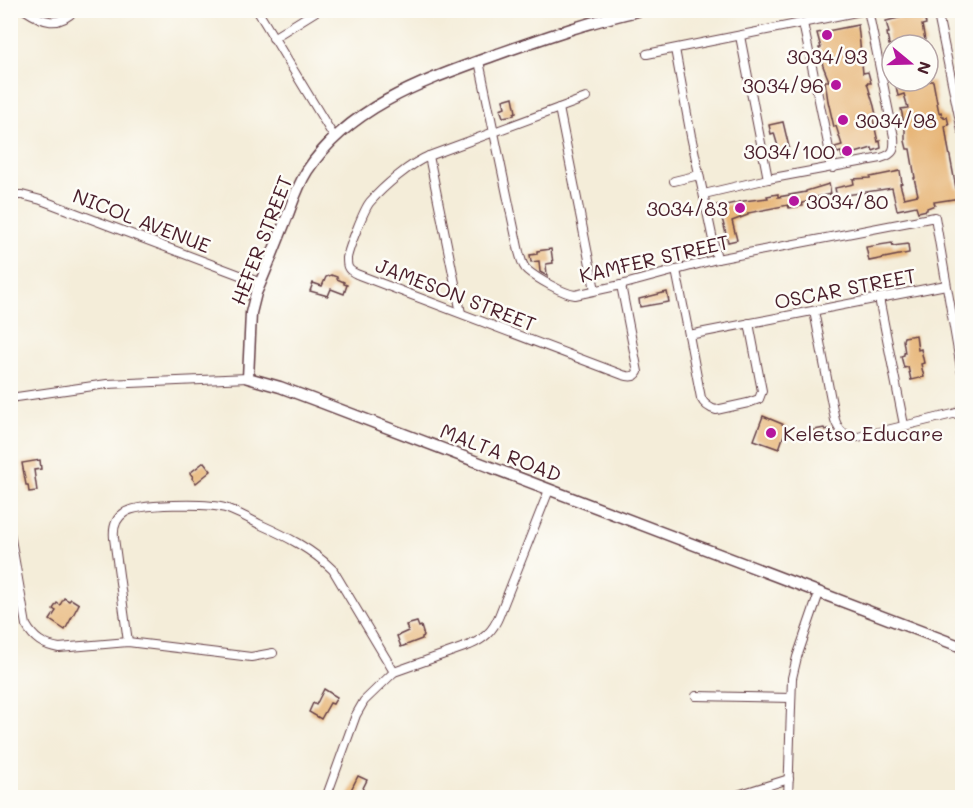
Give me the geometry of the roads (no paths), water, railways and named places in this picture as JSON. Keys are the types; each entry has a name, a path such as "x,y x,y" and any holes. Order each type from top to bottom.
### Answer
{"street":[{"path":"25,10 44,21 53,22 61,21 75,10"},
{"path":"257,10 334,137"},
{"path":"273,38 318,10"},
{"name":"HEFER STREET","path":"248,378 253,303 304,176 334,137 378,104 420,83 587,23 642,10"},
{"path":"647,54 867,10 894,137 894,148 889,156 768,179 704,194"},
{"path":"937,10 963,131"},
{"path":"803,23 833,168"},
{"path":"740,36 768,179"},
{"path":"675,49 717,259"},
{"name":"KAMFER STREET","path":"479,61 519,252 527,270 568,294 621,285 717,259 935,217 946,285"},
{"name":"JAMESON STREET","path":"586,98 415,163 370,202 347,258 347,264 353,273 623,375 634,376 638,372 621,285"},
{"path":"559,108 595,290"},
{"path":"429,156 461,313"},
{"path":"674,181 699,175"},
{"name":"NICOL AVENUE","path":"10,195 22,195 41,200 261,283"},
{"name":"OSCAR STREET","path":"676,270 701,398 707,406 716,410 756,401 761,396 762,388 749,323"},
{"path":"946,285 963,374"},
{"name":"OSCAR STREET","path":"689,335 946,285"},
{"path":"879,298 904,425"},
{"path":"814,310 840,431 848,436 858,436 953,414 963,408"},
{"name":"MALTA ROAD","path":"10,398 107,384 248,378 320,402 963,647"},
{"path":"326,798 358,709 369,695 394,672 478,642 492,630 549,490"},
{"path":"128,642 113,530 116,522 124,513 136,509 162,506 217,506 307,548 325,562 333,570 394,672"},
{"path":"10,533 26,625 39,642 59,648 128,642 250,657 273,653"},
{"path":"788,798 792,678 819,593"},
{"path":"696,696 791,698"},
{"path":"728,798 789,779"}],"place":[{"name":"3034/93","path":"827,35"},
{"name":"3034/96","path":"836,85"},
{"name":"3034/98","path":"843,120"},
{"name":"3034/100","path":"847,151"},
{"name":"3034/80","path":"794,201"},
{"name":"3034/83","path":"740,208"},
{"name":"Keletso Educare","path":"771,433"}]}
